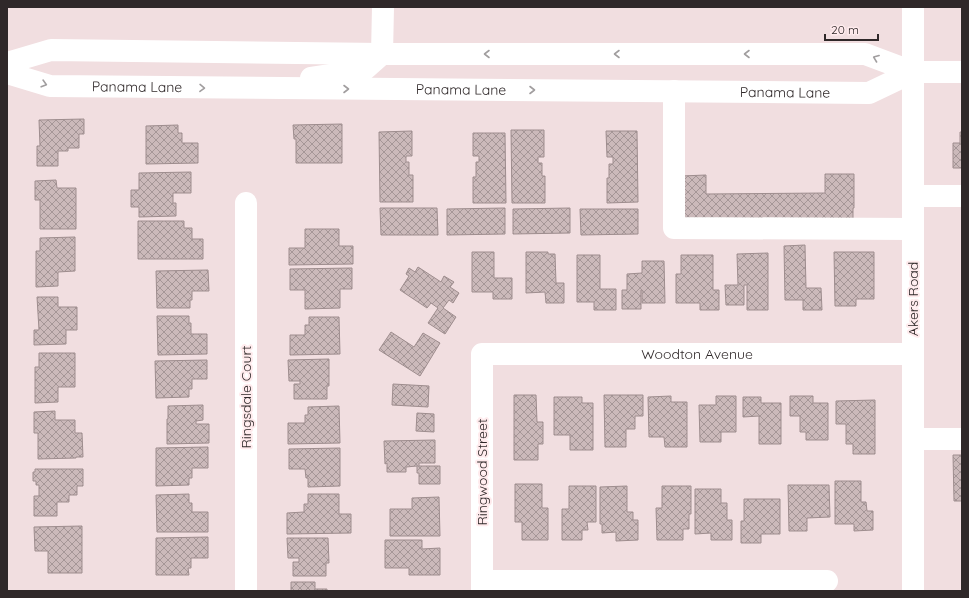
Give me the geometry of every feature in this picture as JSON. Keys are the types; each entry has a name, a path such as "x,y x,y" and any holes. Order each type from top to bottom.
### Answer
{"street":[{"path":"235,88 364,70 382,54 383,7"},
{"name":"Akers Road","path":"912,7 912,591"},
{"name":"Panama Lane","path":"7,64 51,50 382,54 865,54 912,72 962,72"},
{"name":"Panama Lane","path":"7,73 50,86 869,93 912,72"},
{"path":"674,91 674,228 912,229"},
{"path":"912,196 962,196"},
{"name":"Ringsdale Court","path":"246,203 246,591"},
{"name":"Woodton Avenue","path":"482,354 912,354"},
{"name":"Ringwood Street","path":"482,354 482,586"},
{"path":"912,439 962,439"},
{"path":"482,586 827,581"}],"building":[{"path":"84,119 84,134 79,134 79,148 68,148 68,151 58,151 58,166 37,166 37,146 40,146 39,120"},
{"path":"342,124 342,163 296,163 296,139 294,139 293,125"},
{"path":"178,125 178,133 182,133 182,143 198,143 198,163 146,164 146,126"},
{"path":"511,130 544,130 544,157 538,157 538,163 542,163 542,176 545,176 545,203 512,203"},
{"path":"412,131 412,156 406,156 406,162 409,162 409,175 413,175 413,202 380,202 379,132"},
{"path":"606,131 637,131 638,202 607,203 607,178 609,178 609,164 613,164 613,157 607,157"},
{"path":"960,132 962,132 962,168 953,168 953,143 960,143"},
{"path":"473,133 505,133 506,203 473,203 473,177 476,177 476,162 479,162 479,156 473,156"},
{"path":"191,172 191,193 173,193 173,203 176,203 176,216 139,217 139,207 131,207 131,190 139,190 139,173"},
{"path":"825,174 854,174 853,219 683,220 681,176 706,175 706,194 825,193"},
{"path":"56,180 57,188 76,188 76,229 40,229 40,200 35,200 35,181"},
{"path":"380,208 437,208 438,235 381,235"},
{"path":"505,208 505,234 447,235 447,209"},
{"path":"570,208 570,233 513,234 513,209"},
{"path":"580,209 638,209 638,234 581,235"},
{"path":"138,221 184,221 184,228 192,228 192,239 203,239 203,259 138,259"},
{"path":"305,229 339,229 339,246 353,246 353,264 289,265 289,248 305,248"},
{"path":"75,237 75,271 58,272 58,286 36,287 36,251 40,251 40,238"},
{"path":"805,245 806,288 821,288 822,310 803,310 803,300 785,300 784,246"},
{"path":"472,252 494,252 494,278 512,278 512,299 493,299 493,292 472,292"},
{"path":"526,252 548,252 548,254 555,254 556,283 564,283 564,303 546,303 545,292 526,293"},
{"path":"834,252 874,252 874,299 856,299 856,306 835,306"},
{"path":"768,253 768,310 747,310 747,285 744,285 744,305 726,305 725,285 738,285 737,254"},
{"path":"577,255 600,255 600,289 616,289 616,310 594,310 594,302 577,302"},
{"path":"681,255 713,255 713,290 719,290 719,310 700,310 700,303 676,303 676,274 681,274"},
{"path":"642,261 664,261 665,303 642,303 641,290 641,309 622,309 622,290 627,290 627,274 642,273"},
{"path":"418,267 441,282 444,276 454,282 450,287 459,293 453,303 449,300 443,308 456,317 445,334 428,323 438,308 431,303 427,308 400,290 409,276 406,274 409,268 415,272"},
{"path":"352,268 352,289 340,289 340,308 305,309 305,290 290,290 290,269"},
{"path":"208,270 209,291 192,291 190,308 157,308 156,271"},
{"path":"37,297 58,297 58,307 77,307 77,330 66,330 66,344 34,345 34,330 39,330"},
{"path":"157,316 189,316 189,323 191,323 191,334 207,334 207,354 158,355"},
{"path":"309,317 339,317 340,354 290,355 290,335 305,335 305,325 309,325"},
{"path":"391,332 414,347 423,333 440,343 420,376 379,350"},
{"path":"39,353 75,353 75,387 58,387 58,402 35,403 35,367 39,367"},
{"path":"329,359 329,386 327,386 327,399 294,399 294,384 300,384 300,381 289,381 288,360"},
{"path":"207,360 207,379 192,379 192,389 189,389 189,397 156,398 155,361"},
{"path":"393,384 429,386 428,407 392,405"},
{"path":"514,395 536,395 537,422 543,422 543,444 538,444 538,460 514,460"},
{"path":"604,395 643,395 643,416 635,416 635,429 626,429 626,447 605,447"},
{"path":"671,396 671,402 687,402 687,447 665,447 664,437 649,437 648,397"},
{"path":"716,396 736,396 736,432 721,432 721,442 700,442 699,405 716,405"},
{"path":"790,396 813,396 813,403 828,403 828,440 806,440 806,432 800,432 800,416 790,416"},
{"path":"554,397 582,397 582,403 593,403 593,450 570,450 570,435 554,435"},
{"path":"743,397 761,397 761,403 781,403 781,444 759,444 759,416 743,417"},
{"path":"875,400 875,454 853,454 853,444 846,444 846,424 836,424 836,401"},
{"path":"203,405 203,420 196,421 196,424 209,424 209,443 167,444 168,406"},
{"path":"339,406 340,443 288,444 288,423 305,423 305,415 308,415 308,407"},
{"path":"55,411 55,420 75,420 75,433 82,433 83,457 38,459 38,433 34,433 34,412"},
{"path":"417,413 434,414 434,432 416,431"},
{"path":"435,440 435,463 419,463 419,466 440,466 440,484 419,484 419,473 417,473 417,466 406,467 406,472 387,472 387,463 385,464 384,441"},
{"path":"208,447 208,468 192,468 192,478 189,478 189,485 156,486 156,448"},
{"path":"340,448 340,486 308,487 308,478 306,478 305,469 289,469 289,449"},
{"path":"953,455 962,455 962,501 954,501"},
{"path":"35,469 83,469 83,486 77,486 77,495 69,495 69,502 57,502 57,516 34,516 34,496 39,496 39,485 36,485 36,481 33,481 33,472 35,472"},
{"path":"835,481 861,481 861,502 866,502 867,511 873,511 873,530 854,531 854,524 835,524"},
{"path":"515,484 542,484 542,508 548,508 548,540 522,540 522,522 515,522"},
{"path":"788,485 829,485 830,517 807,518 807,531 789,531"},
{"path":"569,486 596,486 596,522 587,522 588,530 582,530 582,540 562,540 562,509 569,509"},
{"path":"627,486 627,512 633,512 633,520 638,520 638,540 616,541 616,532 602,533 602,524 600,524 600,487"},
{"path":"662,486 691,486 691,514 689,514 689,529 683,529 683,540 657,540 656,508 662,508"},
{"path":"695,489 721,489 721,503 727,503 727,520 732,520 732,540 711,540 711,533 695,534"},
{"path":"189,494 189,503 192,503 192,512 208,512 208,532 157,532 156,495"},
{"path":"308,494 339,494 339,514 351,514 351,533 287,534 287,513 304,512 304,504 308,504"},
{"path":"439,497 440,536 390,536 390,509 412,509 412,498"},
{"path":"744,499 780,499 780,534 761,534 761,543 741,543 741,521 744,521"},
{"path":"82,526 82,573 48,573 48,551 35,551 34,527"},
{"path":"208,537 208,558 191,558 191,568 188,568 189,575 156,575 156,538"},
{"path":"287,538 328,538 329,563 326,563 326,576 293,576 293,562 299,562 299,558 288,558"},
{"path":"385,540 422,540 422,549 440,548 440,575 409,575 409,568 385,568"},
{"path":"291,582 315,582 315,589 327,589 327,591 291,591"}]}
